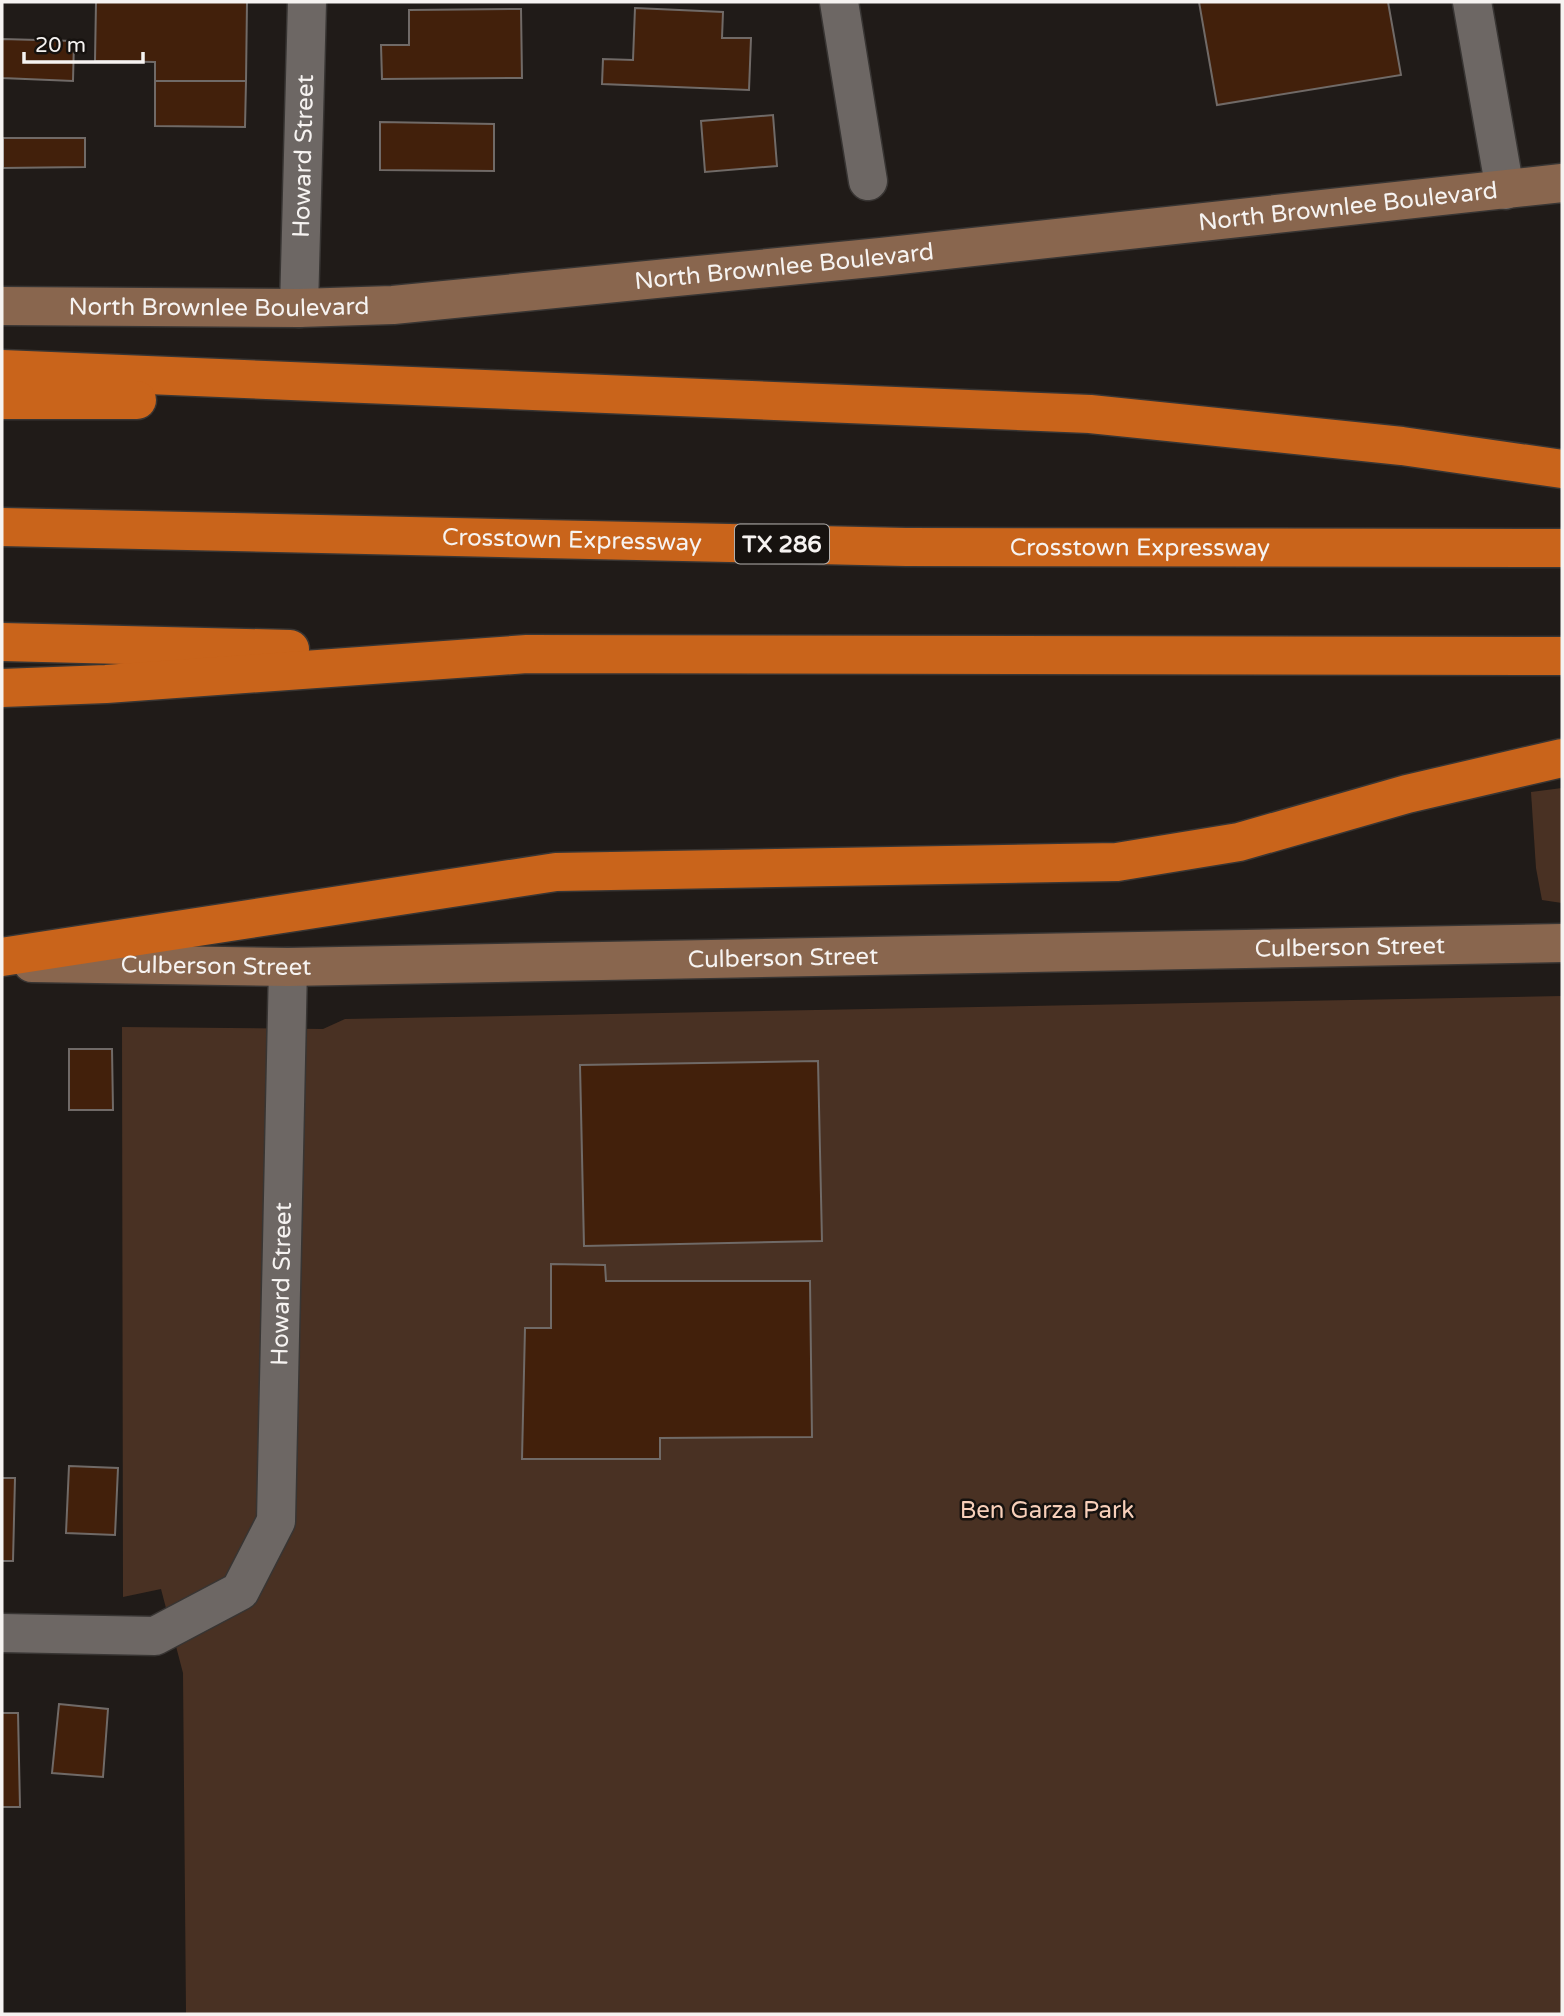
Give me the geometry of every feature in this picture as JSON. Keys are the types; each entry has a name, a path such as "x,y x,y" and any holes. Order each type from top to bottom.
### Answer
{"highway":[{"path":"2,369 1090,414 1402,446 1562,469"},
{"path":"2,400 846,406"},
{"name":"Crosstown Expressway","path":"2,527 906,547 1562,548"},
{"path":"2,642 527,654 1562,656"},
{"path":"2,688 106,684 527,654"},
{"path":"2,957 556,872 1117,862 1239,842 1407,794 1562,758"}],"main road":[{"name":"North Brownlee Boulevard","path":"2,306 299,309 393,305 1562,184"},
{"name":"Culberson Street","path":"2,963 288,967 1562,943"}],"street":[{"name":"Howard Street","path":"299,309 307,2"},
{"path":"839,2 868,181"},
{"path":"1472,2 1505,190"},
{"name":"Howard Street","path":"2,1633 155,1636 240,1591 276,1521 288,967"}],"green space":[{"path":"1562,788 1562,903 1542,900 1536,868 1531,792"},
{"name":"Ben Garza Park","path":"1562,996 1562,2014 186,2014 183,1673 161,1589 123,1597 122,1027 323,1029 345,1019"}],"building":[{"path":"96,2 247,2 246,81 155,81 155,62 95,61"},
{"path":"1199,2 1388,2 1401,75 1217,105"},
{"path":"635,8 723,12 722,38 751,38 749,90 602,84 603,59 633,60"},
{"path":"521,9 522,78 382,79 381,45 409,45 409,10"},
{"path":"2,39 74,41 73,81 2,78"},
{"path":"155,81 246,81 245,127 155,126"},
{"path":"773,115 777,166 705,172 701,121"},
{"path":"380,122 494,124 494,171 380,170"},
{"path":"3,138 85,138 85,167 3,168"},
{"path":"69,1049 112,1049 113,1110 69,1110"},
{"path":"818,1061 822,1241 584,1246 580,1065"},
{"path":"551,1264 605,1265 606,1281 810,1281 812,1437 660,1438 660,1459 522,1459 525,1328 551,1328"},
{"path":"69,1466 118,1468 115,1535 66,1533"},
{"path":"2,1478 15,1478 13,1561 2,1561"},
{"path":"59,1704 108,1709 103,1777 52,1773"},
{"path":"2,1713 18,1713 20,1807 2,1807"}]}
